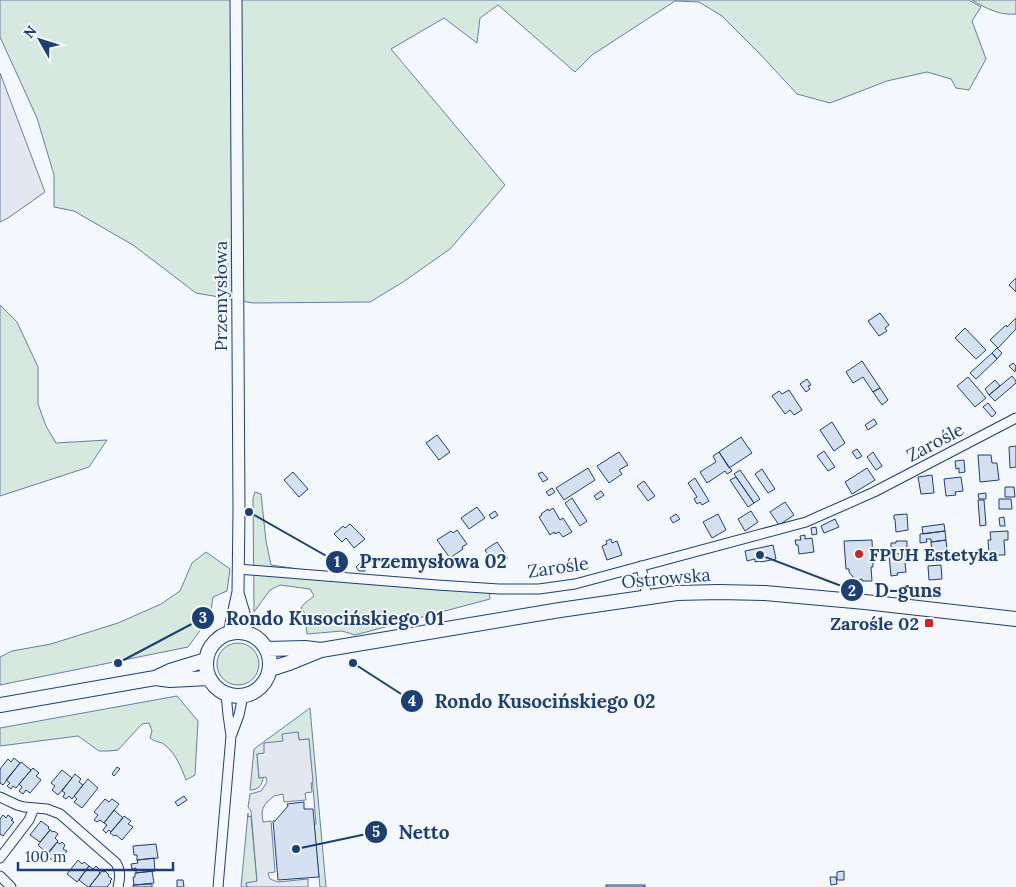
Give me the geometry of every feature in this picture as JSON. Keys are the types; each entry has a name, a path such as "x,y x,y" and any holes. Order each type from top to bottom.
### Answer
{"main road":[{"name":"Ostrowska","path":"270,668 289,664 321,650 560,610 677,593 765,593 1016,619"},
{"path":"246,632 258,638 267,649 270,658 270,668 267,678 261,687 252,693 243,696 226,694 219,690 209,678 206,660 210,648 218,639 229,633 246,632"},
{"name":"Ostrowska","path":"267,649 305,648 321,650"},
{"path":"155,678 170,670 206,660"},
{"path":"0,705 155,678 170,680 209,678"}],"street":[{"name":"Przemysłowa","path":"229,633 238,592 239,512 236,0"},
{"name":"Zarośle","path":"238,569 437,586 499,589 539,589 575,584 806,522 874,492 1016,418"},
{"path":"641,566 647,597"},
{"name":"Przemysłowa","path":"238,592 244,613 246,632"},
{"path":"218,887 231,736 226,694"},
{"path":"231,736 239,715 243,696"},
{"path":"0,797 24,807 47,809 60,814 116,863 120,874 118,887"},
{"path":"0,858 30,820 34,808"},
{"path":"0,876 11,887"}],"shaded area":[{"path":"0,0 969,0 981,7 972,21 986,59 969,90 956,88 951,79 927,72 887,81 830,103 797,94 722,16 699,2 675,1 592,55 575,72 498,5 480,18 477,43 444,18 391,49 505,185 450,249 403,282 370,302 253,303 196,293 133,245 74,211 54,207 54,175 37,118 0,37"},
{"path":"972,0 1016,0 1016,14 999,13"},
{"path":"0,73 45,192 0,222"},
{"path":"0,305 17,322 38,367 38,404 46,426 56,443 107,440 89,467 0,496"},
{"path":"255,492 261,494 266,541 271,565 292,568 315,576 489,590 490,599 355,635 342,631 307,634 307,616 301,608 314,596 310,589 280,585 270,590 254,612 253,498"},
{"path":"206,552 230,569 227,591 213,597 210,617 188,647 0,685 0,657 12,651 51,644 118,623 161,604 180,591 192,563"},
{"path":"238,643 253,649 259,664 253,679 238,685 223,679 217,664 223,649"},
{"path":"177,696 198,721 195,775 186,780 172,752 163,744 150,738 152,731 149,723 142,724 118,750 99,751 78,736 0,746 0,728"},
{"path":"310,708 326,887 320,887 309,739 299,740 298,732 265,754 257,754 259,778 263,777 263,780 258,788 250,790 254,749"},
{"path":"298,732 299,740 309,739 313,782 311,783 312,792 305,793 306,800 284,802 283,794 274,796 266,803 262,814 263,822 271,821 275,872 268,873 270,879 278,882 308,879 308,887 247,887 246,883 257,881 251,811 248,807 250,794 261,791 267,782 266,777 259,778 257,754 264,753 264,743 283,741 282,734"},
{"path":"248,813 248,817 251,816 257,882 246,883 247,887 241,887"}],"building":[{"path":"1016,278 1016,292 1009,285"},
{"path":"880,313 889,325 885,328 887,331 879,336 868,321"},
{"path":"1016,318 1016,329 998,348 990,340"},
{"path":"965,328 986,350 976,359 955,338"},
{"path":"997,348 1002,353 997,359 992,353"},
{"path":"992,353 997,359 976,379 970,373"},
{"path":"862,361 880,388 873,392 863,377 853,383 846,372"},
{"path":"1013,363 1016,366 1015,372 1009,366"},
{"path":"1012,376 1016,383 995,401 989,395"},
{"path":"968,377 986,398 975,407 957,386"},
{"path":"807,379 811,385 808,386 810,389 806,392 800,384"},
{"path":"995,380 1000,386 989,395 985,389"},
{"path":"880,388 888,400 882,405 873,392"},
{"path":"789,390 802,410 794,415 790,410 785,414 772,396 779,391 782,394"},
{"path":"988,403 996,413 992,417 983,407"},
{"path":"874,419 877,424 868,430 865,425"},
{"path":"832,422 845,443 834,451 820,430"},
{"path":"437,435 450,452 439,460 426,443"},
{"path":"741,437 752,453 729,468 719,452"},
{"path":"1016,446 1016,467 1010,468 1009,447"},
{"path":"857,449 862,456 857,459 852,452"},
{"path":"824,451 835,467 828,471 817,456"},
{"path":"619,452 628,465 619,470 622,474 609,483 597,466"},
{"path":"719,452 732,471 727,474 725,471 707,483 700,472 716,462 713,456"},
{"path":"873,452 882,466 876,470 867,457"},
{"path":"978,455 991,455 992,463 997,463 999,480 980,482"},
{"path":"964,460 965,472 959,473 959,468 956,469 955,461"},
{"path":"588,468 595,480 564,500 556,488"},
{"path":"867,468 875,480 852,494 845,482"},
{"path":"762,469 775,489 768,493 755,474"},
{"path":"740,470 760,499 754,503 734,474"},
{"path":"293,472 308,489 299,497 284,480"},
{"path":"542,472 548,479 543,482 538,474"},
{"path":"932,475 934,493 921,494 918,477"},
{"path":"736,477 754,503 748,507 730,480"},
{"path":"961,477 963,491 955,492 956,495 946,496 944,479"},
{"path":"695,478 709,501 702,505 700,502 697,504 694,499 697,497 688,483"},
{"path":"644,481 655,496 648,501 637,486"},
{"path":"1005,487 1014,487 1015,497 1005,497"},
{"path":"552,488 555,492 549,496 546,492"},
{"path":"601,491 604,495 597,500 594,496"},
{"path":"986,493 986,499 979,499 978,494"},
{"path":"572,498 587,521 580,526 565,503"},
{"path":"999,499 1011,499 1012,509 999,509"},
{"path":"978,500 984,500 986,525 980,526"},
{"path":"785,502 794,515 779,525 770,512"},
{"path":"477,507 485,518 469,529 461,518"},
{"path":"553,508 560,520 563,518 572,532 563,537 559,532 555,534 554,532 550,535 539,517 548,509 549,511"},
{"path":"495,511 498,515 492,519 489,515"},
{"path":"751,511 758,522 745,531 738,519"},
{"path":"676,514 680,519 673,523 670,518"},
{"path":"718,514 726,530 712,538 703,522"},
{"path":"907,514 908,530 896,532 894,515"},
{"path":"1004,517 1005,526 1000,526 999,518"},
{"path":"835,519 839,527 824,533 821,526"},
{"path":"350,524 365,539 354,548 346,538 342,542 334,534 343,526 345,528"},
{"path":"944,524 945,531 923,534 922,527"},
{"path":"816,527 817,534 812,535 811,528"},
{"path":"457,530 467,544 450,558 437,540 451,531 453,533"},
{"path":"945,531 946,540 931,542 931,539 926,539 927,542 920,543 920,534"},
{"path":"1008,531 1008,540 1004,540 1005,555 989,555 988,540 991,540 990,532"},
{"path":"805,535 805,539 812,538 814,552 799,554 798,545 796,545 795,540 801,540 800,536"},
{"path":"611,539 612,543 617,541 622,555 607,560 602,546"},
{"name":"FPUH Estetyka","path":"872,540 872,581 858,580 853,577 849,569 846,569 844,541"},
{"path":"946,540 947,550 932,552 931,542"},
{"path":"896,541 907,541 907,548 891,549 891,543 896,543"},
{"path":"497,542 508,558 497,567 485,550"},
{"path":"773,545 776,559 761,562 755,562 755,559 747,561 745,551"},
{"path":"904,553 906,572 891,576 889,555"},
{"path":"360,563 365,563 365,571 359,571 356,567"},
{"path":"941,565 942,579 929,580 928,566"},
{"path":"14,758 20,763 3,785 0,783 0,769 8,759 11,762"},
{"path":"21,762 31,770 16,788 13,786 11,789 7,786 10,783 6,780"},
{"path":"117,767 120,769 114,776 112,774"},
{"path":"33,768 39,773 36,776 41,780 30,793 26,790 23,794 19,791 22,787 19,784"},
{"path":"62,770 72,778 58,795 52,790 55,786 51,783"},
{"path":"75,774 81,779 79,782 83,785 72,799 69,796 66,799 63,797 65,793 62,791"},
{"path":"88,779 98,788 82,808 74,802 77,799 74,796"},
{"path":"184,796 187,800 178,806 175,802"},
{"path":"105,799 109,802 112,799 119,804 104,823 100,820 97,822 94,820 98,815 94,812"},
{"path":"304,802 304,809 313,809 319,877 278,880 273,821 288,806 287,804"},
{"path":"114,810 123,818 111,832 109,830 106,833 103,830 107,825 104,823"},
{"path":"3,815 6,818 8,815 14,822 3,836 0,834 0,819"},
{"path":"124,816 131,821 128,824 133,827 122,840 110,833"},
{"path":"41,821 50,830 40,842 30,835"},
{"path":"50,830 58,834 55,838 58,841 48,854 38,845"},
{"path":"57,842 60,844 62,842 65,845 63,849 67,851 57,864 46,855"},
{"path":"156,844 158,858 137,860 137,855 134,855 133,846"},
{"path":"154,858 155,871 136,873 136,868 132,869 131,864 138,863 137,860"},
{"path":"78,860 82,864 84,862 89,866 77,882 67,874"},
{"path":"89,866 93,869 96,866 100,873 88,887 79,880"},
{"path":"102,871 109,875 112,879 111,882 107,887 91,887 90,886"},
{"path":"152,871 154,883 134,885 133,877 135,877 135,873"},
{"path":"844,871 844,880 837,880 837,872"},
{"path":"830,877 836,877 837,884 831,885"},
{"path":"177,880 183,880 184,887 177,887"},
{"path":"152,884 152,887 133,887 133,885"},
{"path":"606,885 645,885 645,887 606,887"}],"place":[{"name":"Przemysłowa 02","path":"249,512"},
{"name":"FPUH Estetyka","path":"859,554"},
{"name":"D-guns","path":"760,555"},
{"name":"Zarośle 02","path":"929,623"},
{"name":"Rondo Kusocińskiego 01","path":"118,663"},
{"name":"Rondo Kusocińskiego 02","path":"353,663"},
{"name":"Netto","path":"296,849"}]}
